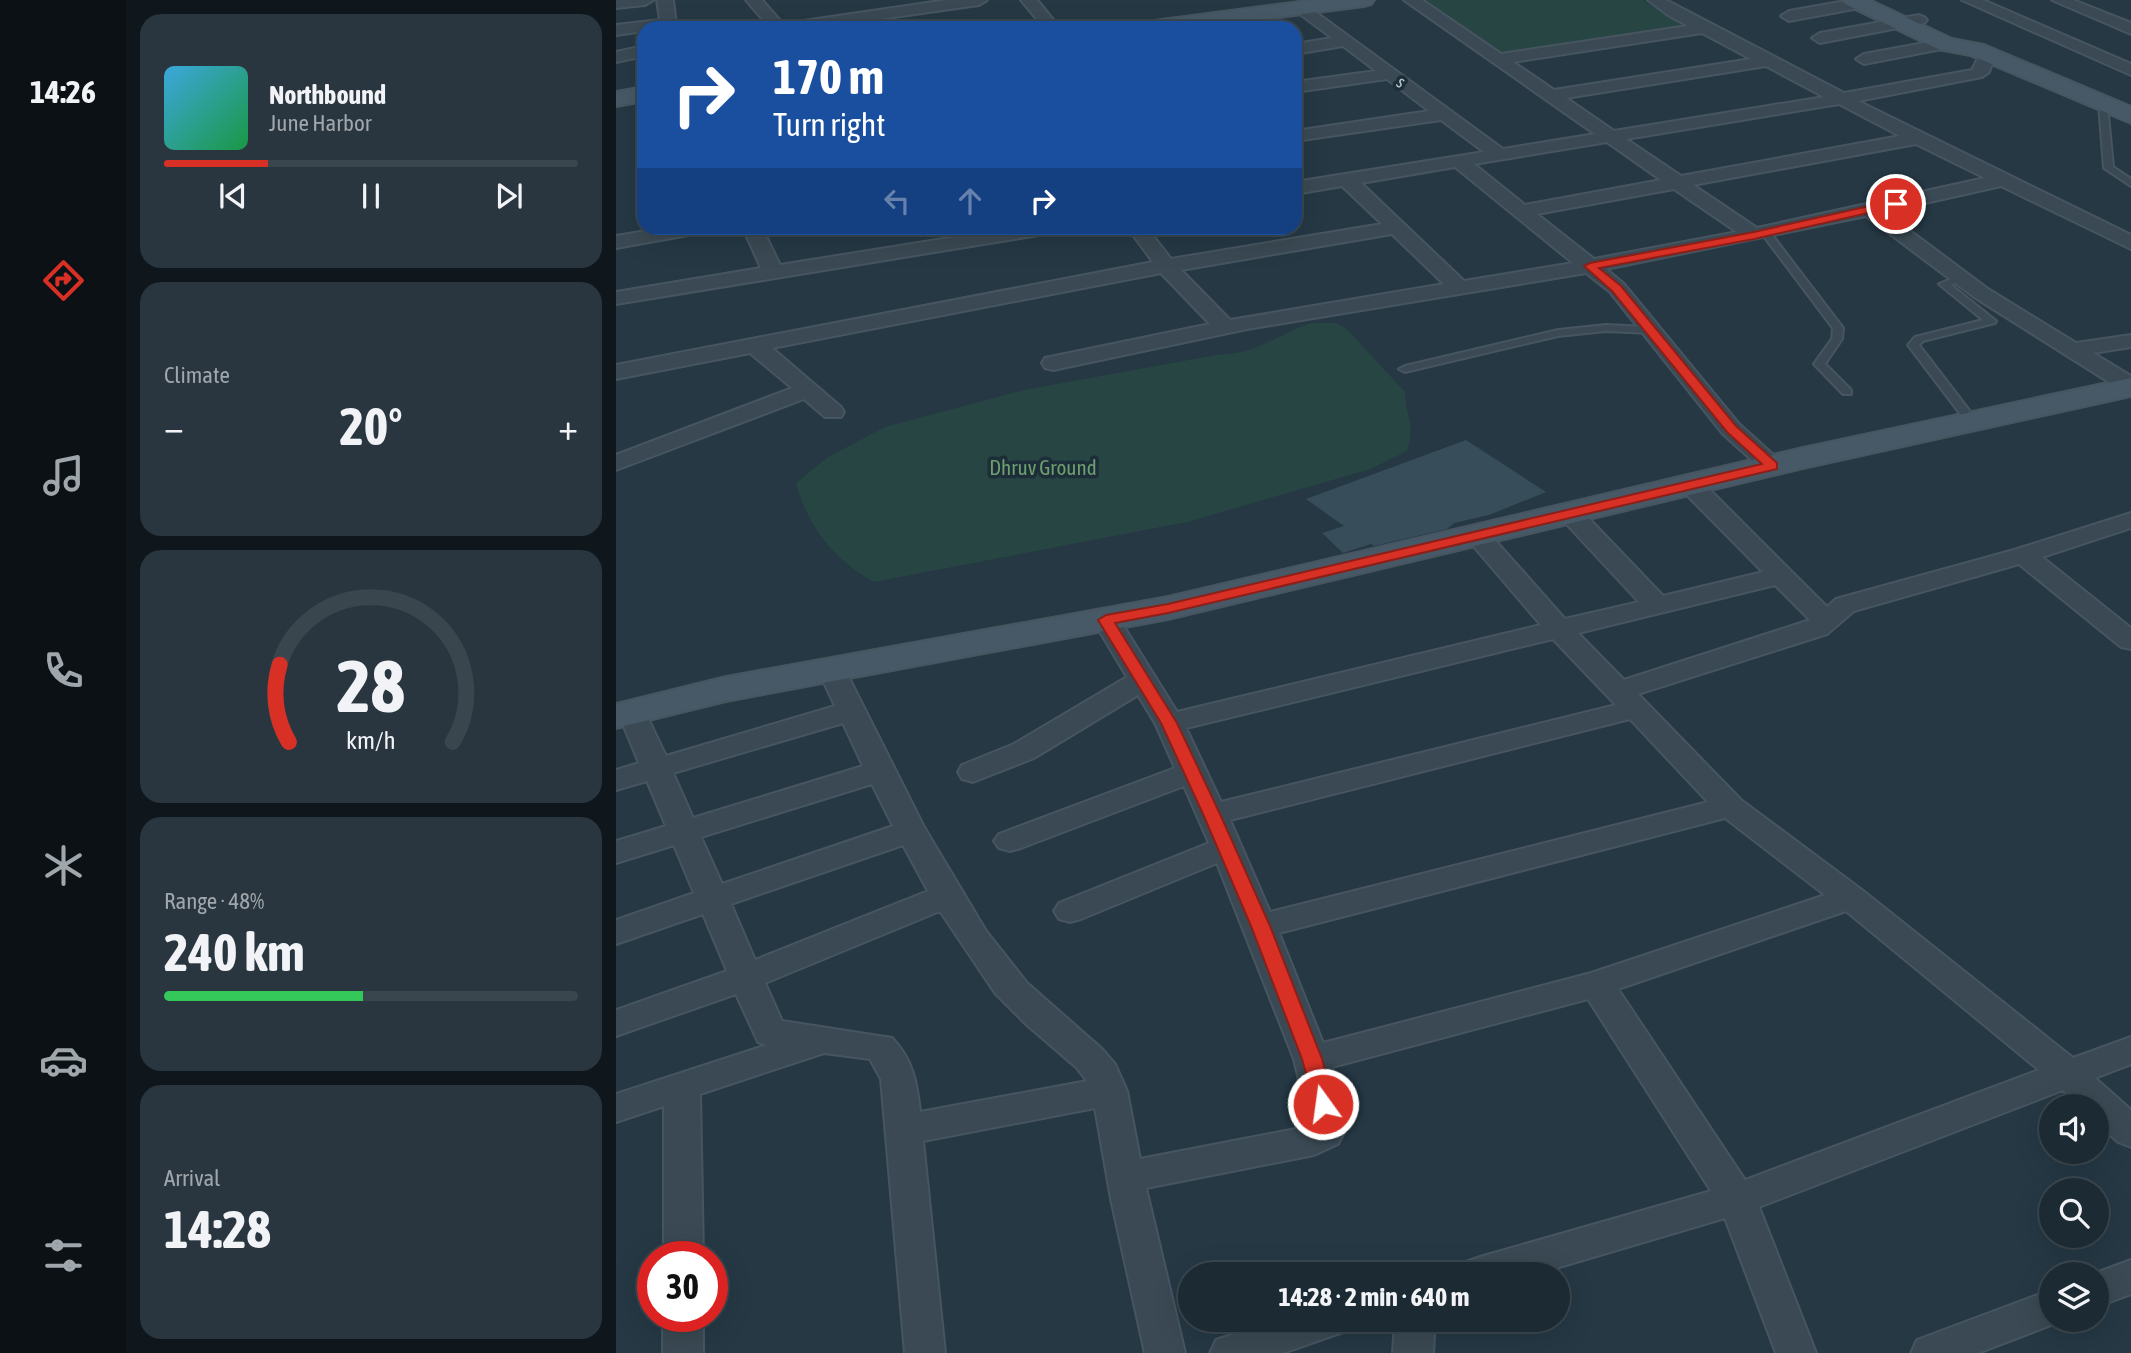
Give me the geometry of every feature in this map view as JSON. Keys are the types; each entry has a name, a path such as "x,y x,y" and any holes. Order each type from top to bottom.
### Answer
{"street":[{"path":"616,3 645,0"},
{"path":"666,0 668,21"},
{"path":"754,0 772,21"},
{"path":"848,0 864,21"},
{"path":"870,21 979,0"},
{"path":"1031,1 1054,0"},
{"path":"1200,21 1364,0"},
{"path":"1412,0 1675,182 1760,234"},
{"path":"1656,0 1841,99 2131,243"},
{"path":"1970,0 2131,70"},
{"path":"2060,0 2129,27"},
{"path":"1031,1 1047,21"},
{"path":"1789,16 1862,1 1911,22 1964,40 1982,52"},
{"name":"s","path":"1301,8 1501,156"},
{"path":"1820,38 1911,22 1946,44 1982,52 2120,109"},
{"path":"616,30 637,28"},
{"path":"1500,59 1704,28"},
{"path":"1302,48 1346,41"},
{"path":"1864,59 1946,44"},
{"path":"616,57 637,52"},
{"path":"1302,187 1841,99 1979,73 1982,52"},
{"path":"1552,95 1768,61"},
{"path":"1302,86 1391,74"},
{"path":"616,99 637,95"},
{"path":"1302,134 1444,114"},
{"path":"1522,211 1918,138"},
{"path":"1460,162 1616,289 1731,429 1772,466"},
{"path":"1347,180 1459,287"},
{"path":"1053,363 1225,327 1590,266 1760,234 2002,180"},
{"path":"1869,209 1961,278 2070,350 2131,386"},
{"path":"616,372 757,347 1166,266 1398,227"},
{"path":"616,242 655,235"},
{"path":"756,235 772,271"},
{"path":"905,235 912,248"},
{"path":"616,298 998,235"},
{"path":"1142,235 1166,266 1225,327"},
{"path":"2070,350 2131,341"},
{"path":"757,347 833,412"},
{"path":"925,1353 899,1079 891,1059 880,1047 829,1038 770,1033 656,768 624,714 726,689 1168,608 1772,466 2131,386"},
{"path":"616,463 808,390"},
{"path":"1691,485 1826,621"},
{"path":"1570,513 1657,605"},
{"path":"1212,814 1627,700 1817,628 1845,605 2023,555 2131,520"},
{"path":"1477,535 1560,630 1730,807 1851,898 2067,1073 2131,1132"},
{"path":"2023,555 2131,641"},
{"path":"1169,723 1780,576"},
{"path":"1106,620 1169,723 1212,814 1260,926 1312,1059 1329,1126 1325,1134 1314,1140 1125,1177"},
{"path":"832,670 910,831 946,896 1010,988 1091,1059 1109,1091 1125,1177 1165,1353"},
{"path":"973,772 1024,751 1143,680"},
{"path":"616,780 851,711"},
{"path":"616,852 880,771"},
{"path":"1010,841 1192,772"},
{"path":"1260,926 1730,807"},
{"path":"616,932 910,831"},
{"path":"1070,911 1226,848"},
{"path":"616,1023 746,976 946,896"},
{"path":"1312,1059 1597,984 1851,898"},
{"path":"1597,984 1737,1199 1796,1353"},
{"path":"616,1108 829,1038"},
{"path":"1521,1262 1737,1199 2131,1050"},
{"path":"682,1086 683,1241"},
{"path":"903,1130 1109,1091"},
{"path":"2109,1285 2131,1277"},
{"path":"1931,1353 2039,1312"},
{"path":"683,1332 683,1353"},
{"path":"1230,1353 1293,1332"},
{"path":"1413,1353 1414,1332"}],"lane":[{"path":"2120,109 2109,168 2131,183"},
{"path":"1760,234 1838,328 1837,339 1819,364 1847,392"},
{"path":"1961,278 1944,284 1991,321 1919,340 1913,345 1972,422"},
{"path":"1405,369 1558,333 1606,328 1650,330"}],"green space":[{"path":"1425,0 1643,0 1686,28 1506,56"},
{"name":"Dhruv Ground","path":"1312,323 1336,323 1347,329 1405,392 1411,427 1407,451 1371,469 1187,522 874,582 835,553 815,528 801,499 796,483 828,457 885,427 1024,390 1244,351"}],"building":[{"path":"1466,440 1546,492 1489,515 1454,523 1447,529 1374,546 1371,544 1343,553 1322,533 1344,526 1306,499"}],"route":[{"path":"1323,1104 1312,1059 1260,926 1212,814 1169,723 1106,620 1168,608 1772,466 1731,429 1616,289 1590,266 1754,235 1896,204"}]}
